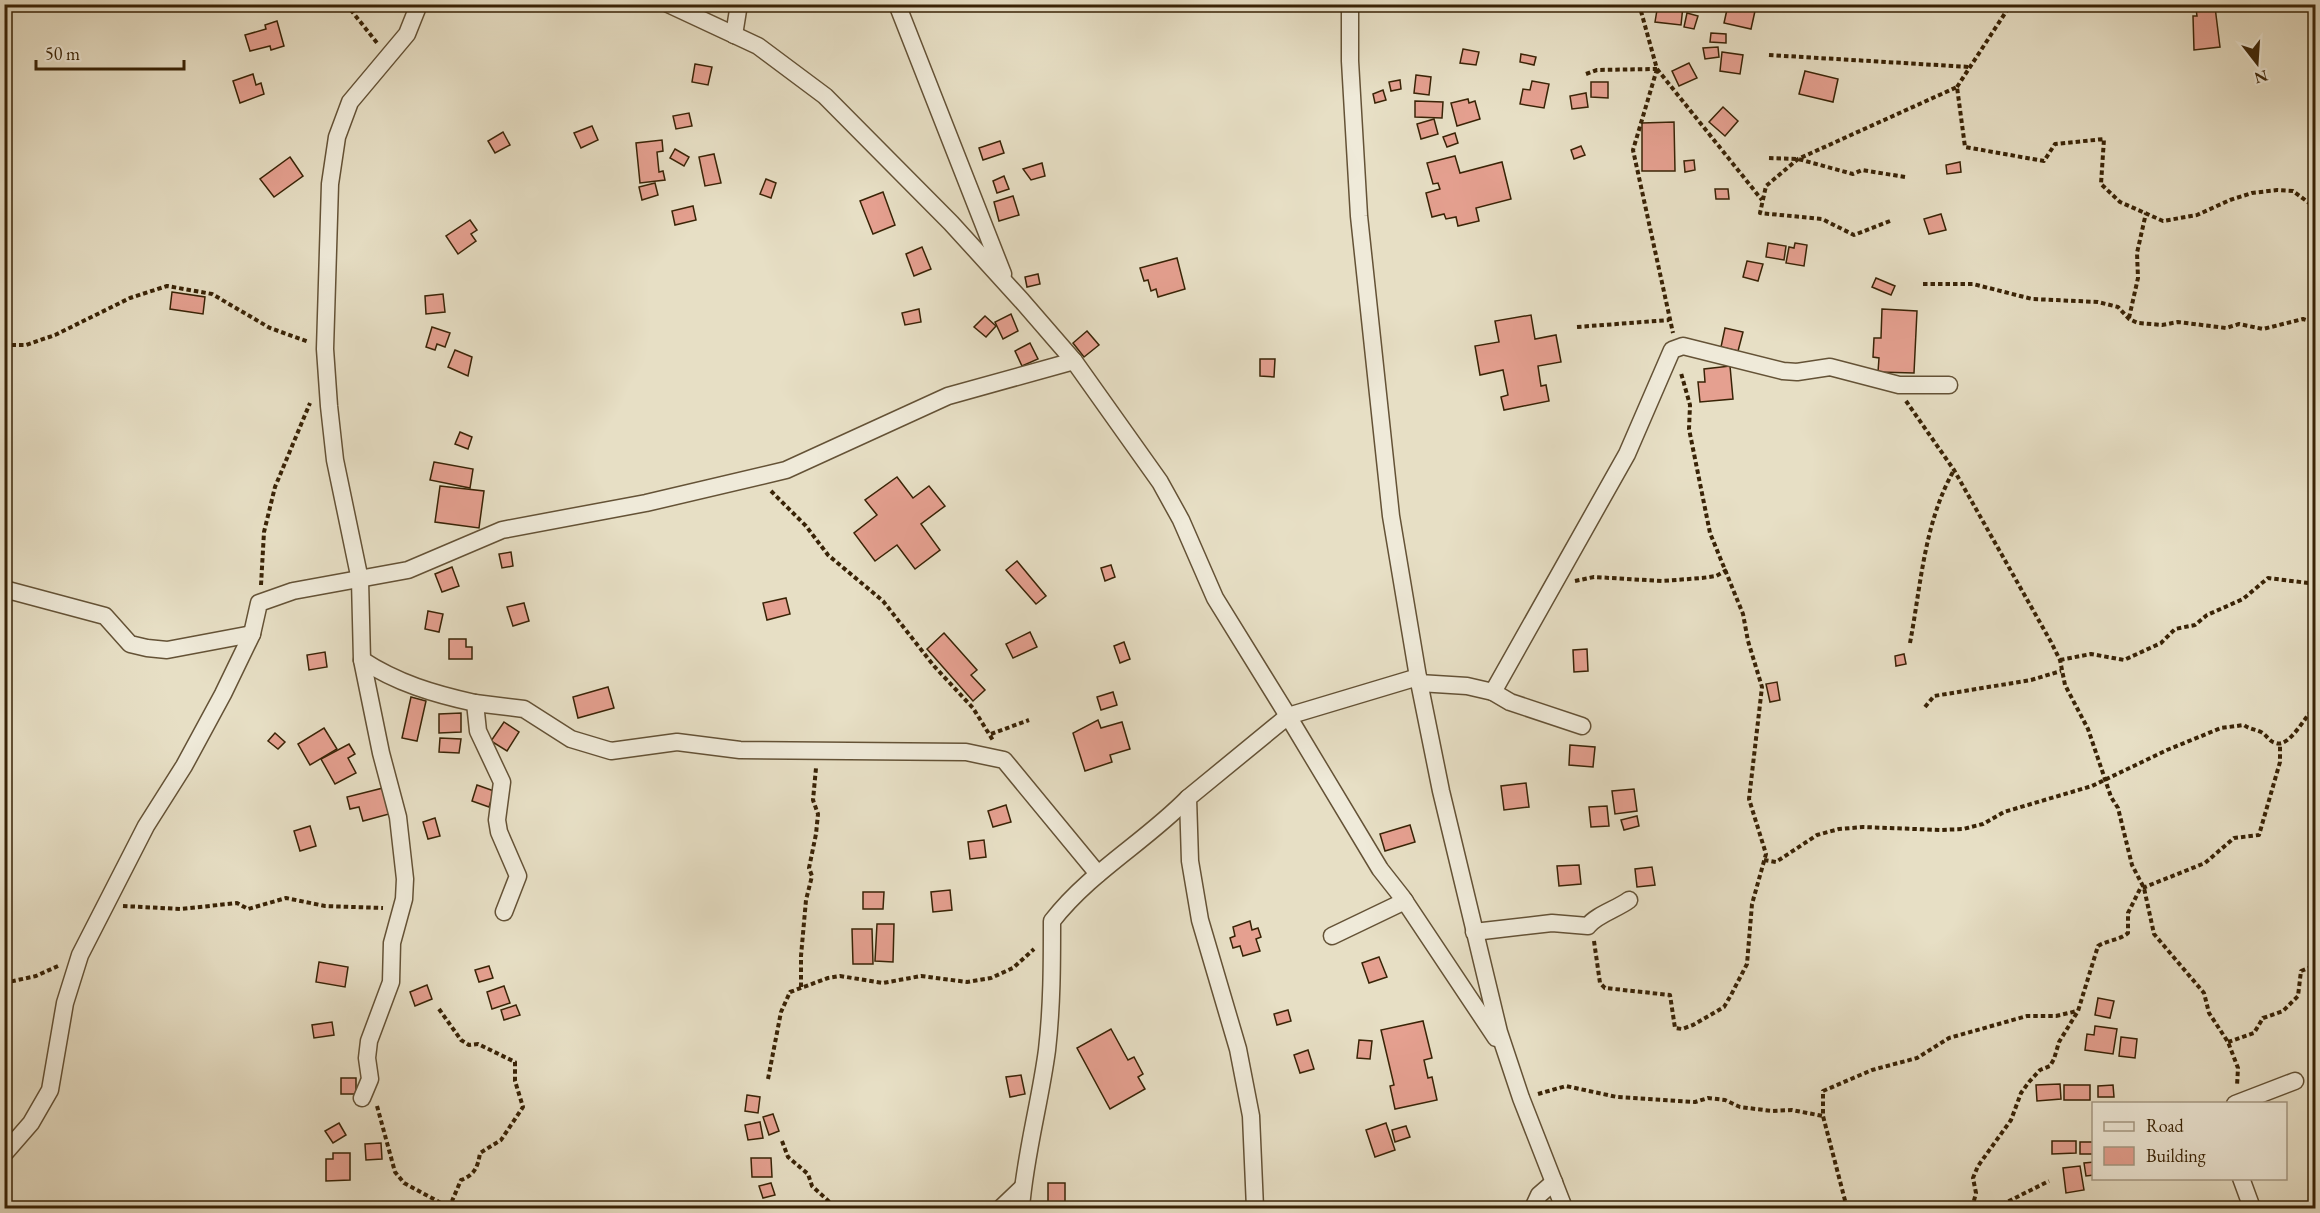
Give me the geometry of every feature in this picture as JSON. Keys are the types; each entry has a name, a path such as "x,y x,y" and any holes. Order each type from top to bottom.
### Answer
{"street":[{"path":"362,1098 370,1080 367,1058 369,1041 389,994 392,943 405,879 398,817 379,744 362,660 360,580 335,460 325,349 330,183 337,137 350,102 407,34 419,4"},
{"path":"668,4 758,46 825,96 951,223 1074,361 1160,482 1182,520 1215,598 1380,869 1405,901 1506,1054"},
{"path":"734,35 740,4"},
{"path":"897,4 1007,285"},
{"path":"1350,4 1350,61 1359,216 1390,516 1419,680 1441,790 1474,932 1506,1054 1564,1209"},
{"path":"1493,692 1627,454 1672,350 1683,346 1783,371 1797,372 1830,367 1893,384 1924,387 1949,386"},
{"path":"4,1154 30,1123 50,1089 65,1003 80,955 146,826 184,766 252,634 259,603 293,591 408,570 502,530 646,503 786,470 948,396 1074,361"},
{"path":"4,589 105,616 130,644 147,648 167,650 252,634"},
{"path":"362,660 385,675 415,687 475,703 524,709 571,739 611,751 677,742 740,750 966,752 1004,760 1098,874"},
{"path":"1021,1209 1022,1188 1047,1052 1053,976 1052,921 1078,890 1156,828 1188,798 1288,716 1419,680 1493,692 1521,706 1582,726"},
{"path":"475,703 478,731 502,782 497,820 499,832 518,876 504,912"},
{"path":"1188,798 1190,861 1200,920 1238,1049 1251,1116 1255,1209"},
{"path":"1474,932 1552,923 1588,926 1593,919 1614,911 1629,900"},
{"path":"1332,936 1405,901"},
{"path":"2235,1099 2295,1082"},
{"path":"2241,1180 2252,1209"},
{"path":"1533,1209 1539,1195 1554,1182"},
{"path":"1001,1209 1022,1188"}],"path":[{"path":"346,4 388,57"},
{"path":"1639,4 1657,69 1763,201"},
{"path":"1890,221 1854,235 1822,219 1760,213 1766,186 1798,159 1957,87 2011,4"},
{"path":"1769,55 1970,67"},
{"path":"1586,74 1597,70 1657,69"},
{"path":"1588,926 1597,952 1600,983 1605,988 1670,995 1675,1028 1682,1029 1693,1025 1724,1007 1747,964 1752,904 1764,860 1763,839 1749,799 1762,687 1748,641 1743,614 1710,533 1689,429 1690,405 1669,320 1633,150 1657,69"},
{"path":"1957,87 1965,147 2044,161 2055,144 2104,139 2101,184 2120,202 2163,220 2178,220 2197,215 2252,193 2277,190 2294,191 2316,208"},
{"path":"1769,158 1798,159 1853,174 1862,170 1905,177"},
{"path":"2129,319 2138,278 2137,253 2146,213"},
{"path":"1923,284 1972,284 2032,299 2098,302 2118,307 2129,319 2138,323 2162,325 2178,322 2226,328 2239,324 2263,329 2303,319 2316,323"},
{"path":"4,345 26,345 36,342 130,298 166,286 212,294 270,328 325,349"},
{"path":"1577,327 1669,320"},
{"path":"1893,384 1954,470 2005,556 2019,586 2029,599 2060,660 2065,685 2088,729 2111,797 2118,808 2132,865 2144,888 2154,934 2204,993 2209,1013 2228,1042 2239,1078 2235,1099"},
{"path":"259,603 264,532 275,487 299,434 312,396"},
{"path":"1910,643 1915,625 1916,602 1927,539 1933,529 1942,494 1954,470"},
{"path":"757,478 806,526 828,555 883,601 934,666 973,708 991,734 1004,760"},
{"path":"1552,585 1594,577 1662,581 1702,578 1716,576 1727,570"},
{"path":"2060,660 2091,654 2124,660 2161,643 2175,629 2195,625 2206,615 2243,599 2268,578 2316,584"},
{"path":"1925,707 1934,696 2031,680 2061,671"},
{"path":"1764,860 1776,862 1817,835 1839,829 1863,827 1963,829 1983,824 2004,812 2106,779 2166,750 2221,728 2244,726 2251,731 2261,731 2275,743 2280,744 2295,734 2316,706"},
{"path":"2308,714 2316,714"},
{"path":"991,734 1029,720"},
{"path":"1972,1209 1976,1193 1973,1178 1978,1166 2012,1120 2021,1093 2040,1071 2050,1066 2058,1042 2078,1011 2098,946 2107,941 2124,938 2128,933 2130,906 2140,889 2205,863 2234,838 2259,835 2280,762 2280,744"},
{"path":"801,987 806,900 812,876 809,868 817,824 813,800 814,776 820,749"},
{"path":"102,909 127,905 180,909 237,903 248,909 286,898 325,906 400,909"},
{"path":"768,1079 781,1012 790,992 840,976 883,983 921,976 967,982 991,978 1013,968 1035,949 1052,921"},
{"path":"4,983 36,976 80,955"},
{"path":"2228,1042 2254,1033 2263,1018 2283,1011 2298,996 2301,971 2316,965"},
{"path":"370,1080 395,1172 404,1183 444,1207 452,1201 461,1180 470,1177 477,1167 480,1153 501,1140 523,1107 515,1081 515,1062 478,1044 469,1045 461,1040 439,1009"},
{"path":"1847,1209 1822,1116 1823,1091 1833,1084 1872,1070 1917,1058 1949,1038 1961,1034 2027,1016 2056,1016 2078,1011"},
{"path":"1521,1098 1566,1086 1617,1097 1695,1102 1708,1098 1725,1100 1740,1107 1772,1111 1792,1110 1822,1116"},
{"path":"782,1141 788,1157 808,1174 812,1186 836,1209"},
{"path":"1995,1209 2049,1180"}],"building":[{"path":"1658,4 1683,6 1681,25 1655,22"},
{"path":"1728,5 1755,11 1751,29 1724,23"},
{"path":"2215,7 2220,47 2194,50 2193,16 2197,16 2196,9"},
{"path":"1687,13 1698,16 1694,29 1684,27"},
{"path":"277,21 284,46 271,50 270,46 250,51 245,35 266,29 265,25"},
{"path":"1711,33 1726,34 1726,43 1710,42"},
{"path":"1718,47 1719,57 1705,59 1703,48"},
{"path":"1463,49 1479,52 1476,65 1460,63"},
{"path":"1722,52 1743,55 1740,74 1720,71"},
{"path":"1521,54 1536,57 1534,65 1520,62"},
{"path":"1689,63 1697,78 1679,86 1672,71"},
{"path":"695,64 712,67 708,85 692,82"},
{"path":"1805,71 1838,79 1833,102 1799,94"},
{"path":"253,74 256,85 261,83 264,94 240,103 233,81"},
{"path":"1416,75 1431,77 1429,95 1414,93"},
{"path":"1400,80 1401,89 1391,91 1389,82"},
{"path":"1532,81 1549,84 1544,108 1520,104 1523,89 1530,90"},
{"path":"1591,82 1608,82 1608,98 1591,97"},
{"path":"1383,90 1386,100 1375,103 1373,94"},
{"path":"1586,93 1588,107 1572,109 1570,96"},
{"path":"1468,99 1469,103 1475,101 1480,119 1457,126 1451,103"},
{"path":"1415,101 1443,102 1442,118 1415,117"},
{"path":"1723,107 1738,121 1725,136 1709,122"},
{"path":"689,113 692,126 676,129 673,116"},
{"path":"1434,119 1438,134 1421,139 1417,124"},
{"path":"1674,122 1675,171 1642,171 1642,123"},
{"path":"592,126 598,140 581,148 574,133"},
{"path":"503,132 510,145 495,153 488,141"},
{"path":"1455,133 1458,143 1447,147 1443,137"},
{"path":"662,140 663,151 657,152 659,172 663,171 665,180 640,183 636,143"},
{"path":"1000,141 1004,153 983,160 979,148"},
{"path":"1581,146 1585,155 1574,159 1571,150"},
{"path":"675,149 689,157 684,166 670,158"},
{"path":"714,154 721,183 705,186 699,157"},
{"path":"1455,156 1460,173 1502,162 1511,199 1476,208 1479,221 1458,226 1456,217 1446,219 1444,214 1432,217 1426,193 1440,189 1438,183 1433,184 1427,163"},
{"path":"290,157 303,176 274,197 260,179"},
{"path":"1694,160 1695,170 1685,172 1684,161"},
{"path":"1960,162 1961,172 1947,174 1946,165"},
{"path":"1042,163 1045,176 1031,180 1023,169"},
{"path":"1004,176 1009,189 997,193 993,181"},
{"path":"766,179 776,183 771,198 760,194"},
{"path":"655,183 658,195 642,200 639,187"},
{"path":"1715,189 1728,189 1729,199 1716,199"},
{"path":"883,192 895,225 873,234 860,201"},
{"path":"1013,196 1019,215 999,221 994,202"},
{"path":"693,206 696,220 675,225 672,211"},
{"path":"1941,214 1946,230 1929,234 1924,219"},
{"path":"470,220 477,230 471,234 476,241 458,254 446,236"},
{"path":"1768,243 1786,246 1784,260 1766,257"},
{"path":"1795,243 1807,245 1804,266 1786,263 1789,247 1794,248"},
{"path":"922,247 931,269 914,276 906,254"},
{"path":"1177,258 1185,289 1158,297 1156,289 1151,291 1148,280 1144,281 1140,268"},
{"path":"1747,261 1763,264 1758,281 1743,277"},
{"path":"1038,274 1040,284 1027,287 1025,277"},
{"path":"1876,278 1895,286 1891,295 1872,287"},
{"path":"172,292 205,297 203,314 170,309"},
{"path":"443,294 445,312 426,314 425,296"},
{"path":"919,309 921,322 905,325 902,313"},
{"path":"1882,309 1917,311 1914,373 1878,372 1879,358 1873,357 1874,338 1881,338"},
{"path":"1011,314 1018,331 1003,339 995,322"},
{"path":"1531,315 1535,339 1556,335 1561,362 1538,366 1541,386 1546,385 1549,401 1504,410 1501,397 1508,395 1503,370 1480,375 1475,346 1499,342 1495,321"},
{"path":"985,316 996,326 986,337 974,327"},
{"path":"432,327 450,333 445,347 437,344 435,350 426,347"},
{"path":"1725,328 1743,332 1738,351 1721,347"},
{"path":"1087,331 1099,345 1084,357 1073,343"},
{"path":"1030,343 1038,359 1022,366 1015,351"},
{"path":"455,350 472,357 468,376 448,367"},
{"path":"1260,359 1275,359 1274,377 1260,376"},
{"path":"1730,366 1733,399 1700,402 1698,382 1705,382 1704,369"},
{"path":"460,432 472,437 468,449 455,444"},
{"path":"434,462 473,469 470,488 430,480"},
{"path":"897,477 913,498 929,486 945,506 921,524 940,550 915,569 897,545 875,561 854,533 877,515 865,500"},
{"path":"440,486 484,491 479,528 435,522"},
{"path":"511,552 513,566 502,568 499,554"},
{"path":"1017,561 1046,596 1036,604 1006,570"},
{"path":"1111,565 1115,577 1105,581 1101,568"},
{"path":"452,567 459,586 442,592 435,574"},
{"path":"786,598 790,614 767,620 763,603"},
{"path":"524,603 529,621 513,626 507,607"},
{"path":"428,611 443,614 439,632 425,629"},
{"path":"1030,632 1037,647 1013,658 1006,644"},
{"path":"944,633 977,670 971,675 985,690 973,701 927,649"},
{"path":"449,639 466,639 466,647 472,647 472,659 449,659"},
{"path":"1124,642 1130,659 1120,663 1114,646"},
{"path":"1587,649 1588,671 1574,672 1573,650"},
{"path":"325,652 327,667 309,670 307,655"},
{"path":"1904,654 1906,664 1896,666 1895,656"},
{"path":"1777,682 1780,700 1770,702 1766,684"},
{"path":"608,687 614,708 578,718 573,697"},
{"path":"1113,692 1117,705 1101,710 1097,697"},
{"path":"411,697 426,701 417,741 402,738"},
{"path":"461,713 461,732 439,733 439,714"},
{"path":"1098,720 1101,728 1122,722 1130,749 1110,755 1112,762 1085,771 1073,733"},
{"path":"504,722 519,732 507,751 491,741"},
{"path":"324,728 337,749 310,765 298,744"},
{"path":"275,733 285,742 278,749 268,741"},
{"path":"440,738 461,739 459,753 439,752"},
{"path":"349,744 355,754 348,758 356,773 335,784 321,759"},
{"path":"1570,745 1595,747 1593,767 1569,765"},
{"path":"1526,783 1529,807 1504,810 1501,786"},
{"path":"477,785 494,791 489,807 472,801"},
{"path":"383,788 389,814 363,821 359,807 350,809 347,797"},
{"path":"1634,789 1637,811 1615,814 1612,791"},
{"path":"1006,805 1011,822 993,827 988,811"},
{"path":"1607,806 1609,826 1591,827 1589,807"},
{"path":"1637,816 1639,826 1624,830 1621,820"},
{"path":"435,818 440,836 428,839 423,822"},
{"path":"1410,825 1415,842 1385,851 1380,834"},
{"path":"310,826 316,846 300,851 294,831"},
{"path":"984,840 986,857 970,859 968,842"},
{"path":"1579,865 1581,884 1559,886 1557,866"},
{"path":"1652,867 1655,885 1637,887 1635,869"},
{"path":"950,890 952,910 933,912 931,892"},
{"path":"863,892 884,892 883,909 863,909"},
{"path":"1250,921 1252,930 1258,928 1261,937 1256,939 1260,951 1243,956 1240,946 1233,948 1230,938 1235,936 1233,927"},
{"path":"877,924 894,924 893,962 875,961"},
{"path":"852,929 872,929 873,964 853,964"},
{"path":"1379,957 1387,977 1369,983 1362,963"},
{"path":"319,962 348,967 345,987 316,982"},
{"path":"489,966 493,978 479,982 475,970"},
{"path":"427,985 432,999 415,1006 410,992"},
{"path":"504,986 510,1003 492,1009 487,992"},
{"path":"2098,998 2114,1001 2110,1018 2095,1015"},
{"path":"516,1005 520,1015 504,1020 501,1010"},
{"path":"1288,1010 1291,1021 1277,1025 1274,1014"},
{"path":"1423,1021 1432,1058 1424,1060 1428,1078 1432,1077 1437,1100 1395,1109 1390,1086 1394,1085 1381,1030"},
{"path":"332,1022 334,1035 314,1038 312,1025"},
{"path":"2095,1026 2117,1029 2113,1054 2085,1050 2087,1034 2094,1035"},
{"path":"1111,1029 1128,1060 1134,1057 1143,1074 1138,1077 1145,1089 1110,1109 1077,1048"},
{"path":"2121,1037 2137,1039 2135,1058 2119,1056"},
{"path":"1359,1040 1372,1041 1370,1059 1357,1058"},
{"path":"1308,1050 1314,1069 1300,1073 1294,1055"},
{"path":"1021,1075 1025,1094 1010,1097 1006,1077"},
{"path":"341,1078 356,1078 356,1094 341,1094"},
{"path":"2060,1084 2061,1099 2037,1101 2036,1085"},
{"path":"2064,1085 2090,1085 2090,1100 2064,1100"},
{"path":"2113,1085 2114,1097 2098,1097 2098,1086"},
{"path":"747,1095 760,1097 758,1113 745,1111"},
{"path":"773,1114 779,1131 769,1135 763,1117"},
{"path":"760,1122 763,1138 748,1140 745,1125"},
{"path":"339,1123 346,1135 333,1143 325,1131"},
{"path":"1386,1123 1395,1150 1375,1157 1366,1130"},
{"path":"1406,1126 1410,1137 1395,1142 1392,1130"},
{"path":"2052,1141 2076,1141 2076,1153 2052,1154"},
{"path":"2080,1142 2092,1142 2092,1154 2080,1154"},
{"path":"381,1143 382,1159 366,1160 365,1144"},
{"path":"333,1153 350,1153 350,1180 326,1181 326,1159 333,1159"},
{"path":"751,1158 771,1158 772,1177 752,1177"},
{"path":"2092,1162 2092,1175 2086,1176 2084,1163"},
{"path":"2080,1166 2084,1190 2066,1193 2063,1168"},
{"path":"771,1183 775,1195 763,1198 759,1186"},
{"path":"1048,1183 1065,1183 1065,1208 1048,1208"}]}
